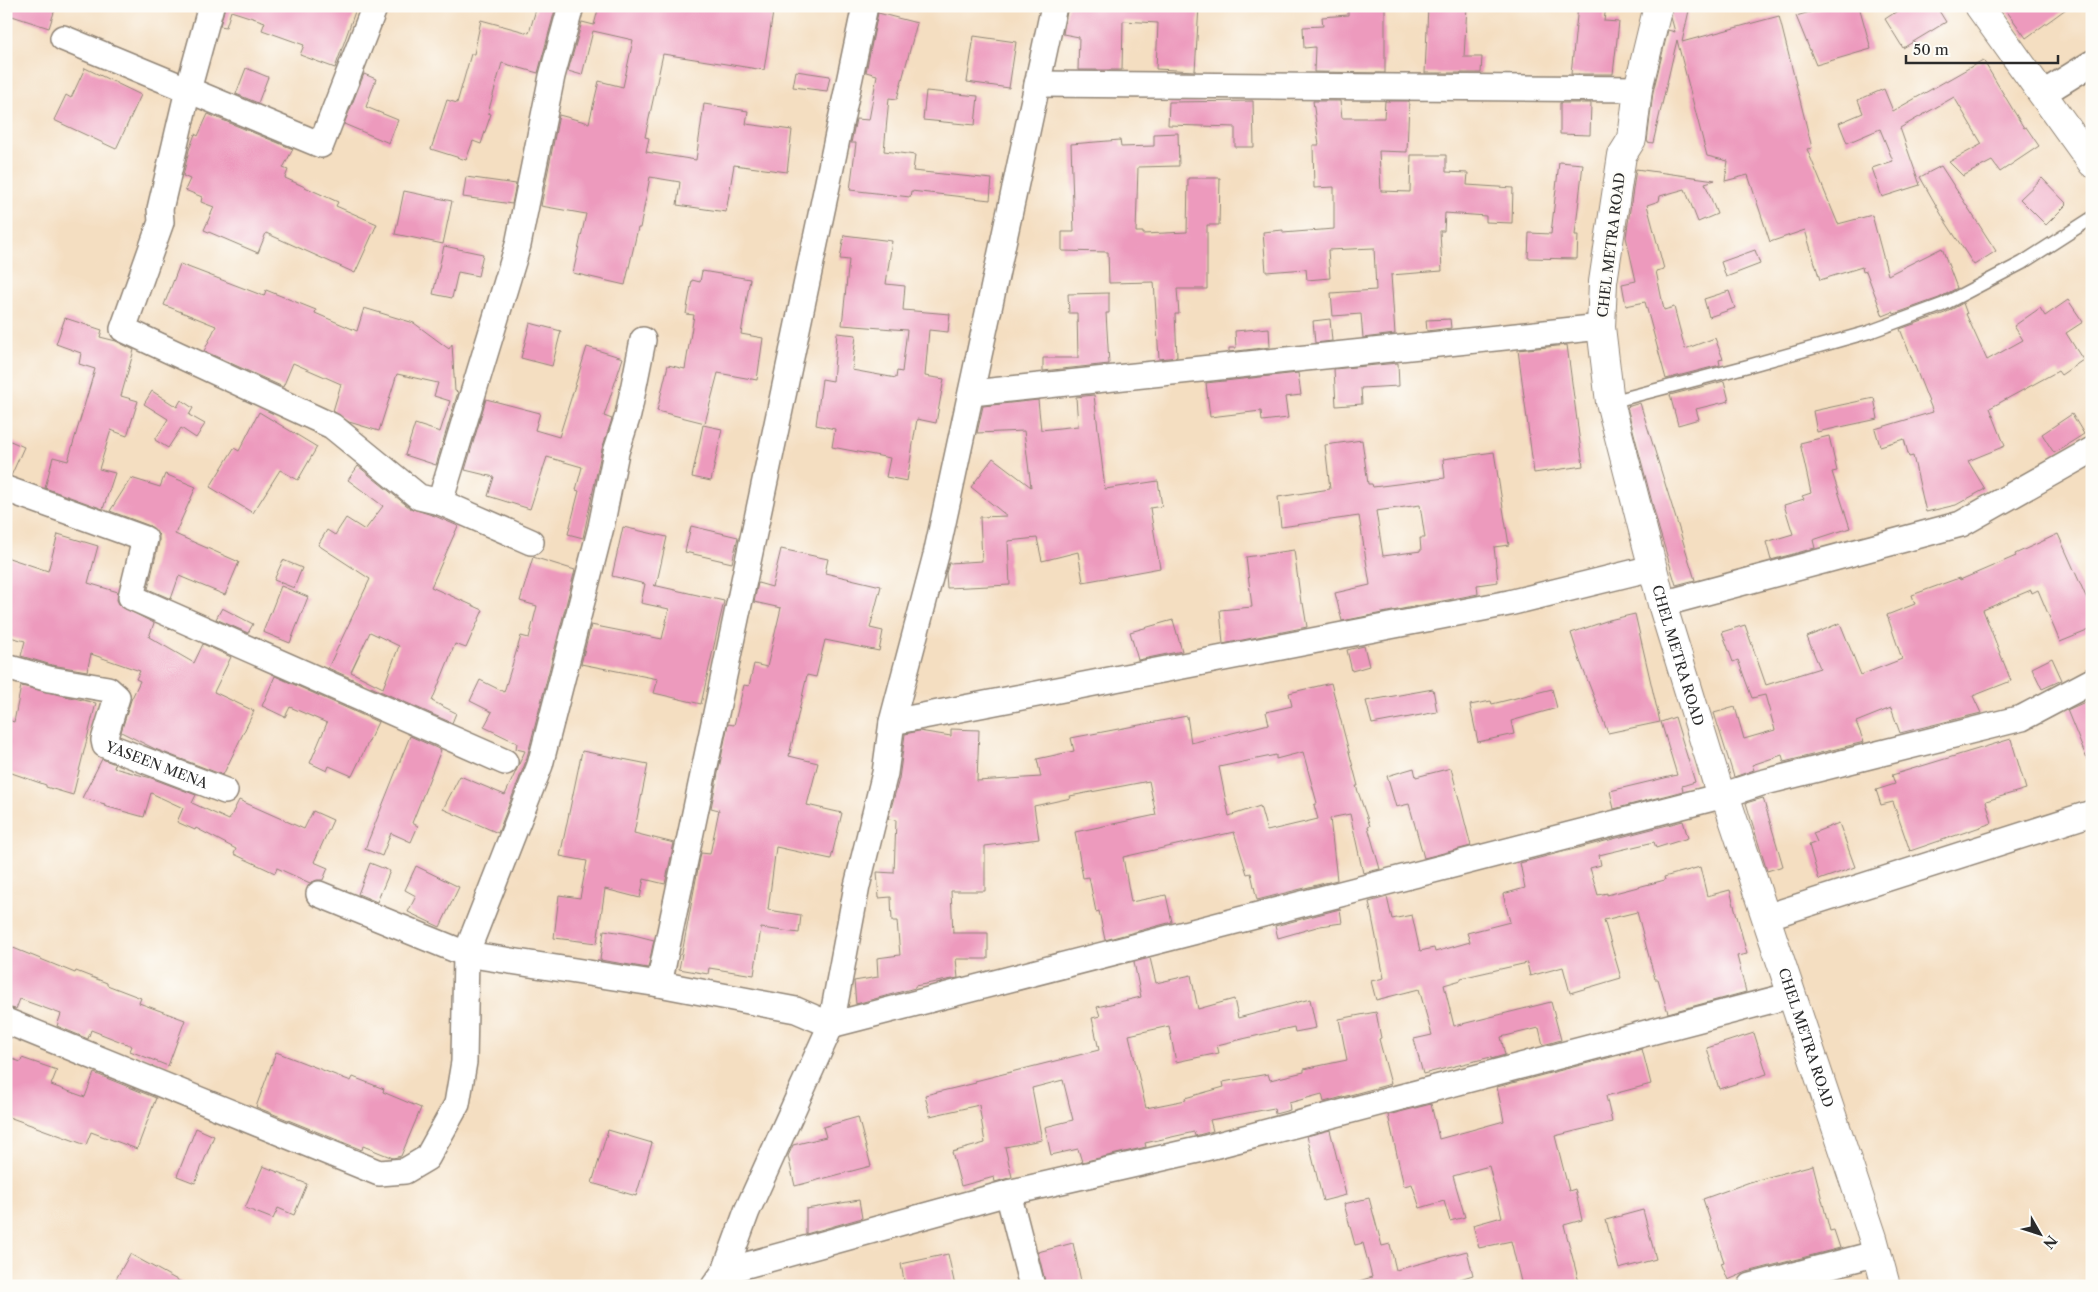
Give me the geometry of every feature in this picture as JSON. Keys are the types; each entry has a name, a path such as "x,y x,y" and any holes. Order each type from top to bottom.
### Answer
{"street":[{"path":"211,6 188,90 160,209 161,222 123,329 332,426 418,497 440,502 531,542"},
{"path":"62,38 321,145 375,6"},
{"path":"440,502 518,245 552,76 571,6"},
{"path":"658,984 865,6"},
{"path":"720,1278 747,1211 831,1025 857,886 885,773 892,722 936,555 1054,6"},
{"name":"CHEL METRA ROAD","path":"1658,6 1638,89 1632,138 1622,155 1603,282 1601,328 1610,402 1662,604 1721,796 1728,804 1878,1254 1886,1286"},
{"path":"1979,6 2092,163"},
{"path":"2042,94 2092,63"},
{"path":"1037,84 1638,89"},
{"path":"972,393 1601,328"},
{"path":"6,1021 379,1172 405,1171 427,1158 457,1104 464,1062 466,954 540,765 601,527 616,452 628,415 643,340"},
{"path":"1662,604 1961,524 2092,450"},
{"path":"6,489 145,539 131,597 504,762"},
{"path":"892,722 1509,602 1652,568"},
{"name":"YASEEN MENA","path":"6,667 49,679 108,689 117,697 104,740 105,745 225,791"},
{"path":"319,894 466,954 658,984 796,1010 831,1025 1721,796 1762,783 2022,718 2092,681"},
{"path":"1766,917 2092,813"},
{"path":"720,1278 1008,1193 1202,1149 1792,995"},
{"path":"1008,1193 1032,1286"},
{"path":"1751,1286 1878,1254"}],"lane":[{"path":"1610,402 1748,366 1859,334 1942,305 2022,263 2092,218"}],"building":[{"path":"6,6 56,6 49,28 6,14"},
{"path":"225,6 357,6 335,68 300,55 304,45 262,30 265,22 231,11 226,27 220,26"},
{"path":"537,6 556,6 538,73 502,63 488,113 491,114 481,144 473,141 466,160 431,149 447,100 457,103 471,54 474,54 481,20 529,33"},
{"path":"599,6 774,6 764,70 663,54 645,137 649,138 646,152 696,160 704,104 748,111 746,124 792,130 787,172 734,165 726,212 677,205 680,182 650,177 640,228 638,228 625,285 573,273 586,214 541,206 559,115 589,123 599,81 623,87 633,40 593,31 582,75 568,71 582,22 594,25"},
{"path":"1068,6 1199,6 1195,71 1156,69 1158,23 1123,21 1122,70 1078,70 1079,37 1063,34"},
{"path":"1348,6 1385,6 1385,73 1314,72 1315,47 1304,48 1303,27 1323,26 1322,17 1348,15"},
{"path":"1428,6 1467,6 1464,57 1482,57 1481,73 1425,73"},
{"path":"1578,6 1606,6 1604,21 1619,22 1613,74 1571,74"},
{"path":"1673,6 1690,6 1682,42 1779,16 1812,148 1807,149 1838,224 1872,215 1888,275 1942,248 1957,288 1939,298 1883,316 1866,271 1863,272 1862,267 1820,280 1805,230 1770,242 1748,175 1725,181 1728,161 1707,156 1677,40 1653,143 1647,142 1653,92 1668,30 1675,32 1671,17"},
{"path":"1831,6 1859,6 1871,49 1816,65 1796,16"},
{"path":"1905,6 1936,6 1946,22 1903,48 1885,19"},
{"path":"2003,6 2070,6 2026,38"},
{"path":"878,13 917,23 897,99 889,98 884,151 915,155 913,171 992,179 990,200 911,191 910,197 850,190 856,143 851,143 856,119 869,120 877,75 866,72"},
{"path":"974,36 1016,42 1009,88 967,82"},
{"path":"1983,60 2024,128 2026,127 2039,146 2000,172 1992,161 1963,176 1949,162 1982,144 1954,97 1900,128 1920,185 1882,197 1872,168 1893,161 1880,129 1847,143 1839,123 1863,113 1858,100 1884,89 1893,111"},
{"path":"85,68 141,95 116,149 54,120 66,95 71,98"},
{"path":"246,68 268,77 258,103 236,94"},
{"path":"796,71 830,76 827,91 793,87"},
{"path":"364,74 376,79 366,107 398,120 389,143 344,124"},
{"path":"926,91 978,96 975,125 923,120"},
{"path":"1253,101 1254,147 1235,147 1235,127 1168,125 1169,102"},
{"path":"1313,101 1340,101 1342,118 1384,118 1385,101 1409,101 1407,152 1379,151 1381,191 1410,192 1411,155 1446,155 1446,172 1468,173 1467,185 1513,188 1512,223 1486,222 1486,216 1445,213 1444,231 1440,231 1442,271 1391,275 1395,334 1363,338 1361,314 1333,316 1331,293 1376,290 1374,248 1328,250 1330,278 1307,280 1306,269 1266,272 1263,232 1283,230 1283,233 1334,229 1334,187 1314,188 1313,145 1319,145"},
{"path":"1560,103 1591,103 1590,135 1560,134"},
{"path":"208,114 293,149 283,168 288,170 285,178 338,202 336,206 377,224 355,273 266,233 258,253 204,230 214,207 201,202 202,197 185,190 190,179 183,176 195,134 198,136"},
{"path":"1178,133 1179,166 1138,167 1136,232 1143,232 1143,234 1187,232 1188,178 1220,178 1219,225 1207,225 1207,289 1177,289 1179,314 1175,314 1177,357 1159,359 1154,282 1109,283 1108,252 1062,251 1062,232 1074,232 1071,144 1120,140 1121,147 1154,146 1154,134"},
{"path":"1559,162 1583,164 1575,235 1578,235 1577,259 1528,258 1529,233 1551,234"},
{"path":"1941,166 1996,251 1974,265 1945,221 1920,177"},
{"path":"1636,169 1715,180 1705,183 1717,214 1698,222 1685,189 1660,196 1659,201 1647,205 1664,269 1656,271 1664,310 1674,307 1685,349 1715,338 1723,359 1719,360 1720,365 1666,379 1645,302 1626,306 1622,284 1636,281 1626,237"},
{"path":"466,177 516,184 512,204 463,197"},
{"path":"2042,178 2067,204 2046,225 2020,199"},
{"path":"404,191 452,201 443,244 395,234"},
{"path":"844,235 892,241 886,284 905,286 903,310 950,314 948,332 929,330 925,376 944,379 936,423 917,419 907,481 886,477 890,458 832,447 835,429 816,425 822,379 833,381 837,333 856,335 852,370 896,378 897,371 902,372 907,330 842,325 849,260 840,259"},
{"path":"444,246 483,254 478,276 458,272 452,298 433,294"},
{"path":"1755,250 1760,264 1726,277 1721,262"},
{"path":"180,264 264,296 266,290 316,310 315,313 357,331 364,308 414,323 449,349 452,344 455,391 458,392 436,465 405,455 415,424 440,432 450,401 434,396 438,383 397,374 379,431 349,422 333,411 341,384 293,363 283,387 204,351 216,326 164,305"},
{"path":"702,271 750,279 741,334 763,338 757,380 718,373 705,423 657,411 668,365 685,369 694,315 686,314 692,280 700,282"},
{"path":"1729,291 1735,308 1709,317 1704,299"},
{"path":"1109,293 1109,313 1106,313 1109,364 1043,371 1043,358 1078,358 1077,313 1069,313 1068,294"},
{"path":"2068,300 2083,322 2066,333 2083,360 2061,375 2058,371 1990,408 2005,446 1968,461 1985,489 1956,505 1926,512 1913,456 1909,457 1904,439 1880,446 1875,429 1933,412 1900,329 1945,313 1963,303 1966,314 1987,360 2023,340 2014,326 2040,308 2045,316"},
{"path":"65,318 102,330 100,337 116,341 134,350 121,396 138,401 127,436 111,430 99,469 115,473 103,509 45,488 53,457 68,461 95,369 79,364 81,353 56,344"},
{"path":"1330,319 1332,341 1315,343 1313,321"},
{"path":"1450,319 1451,328 1427,331 1426,320"},
{"path":"530,323 561,331 552,366 521,358"},
{"path":"1269,328 1270,347 1229,352 1229,348 1236,348 1235,331"},
{"path":"1567,345 1583,466 1534,473 1518,350"},
{"path":"587,347 623,358 604,416 612,419 602,449 583,538 568,534 579,491 576,490 582,467 547,457 530,509 488,496 494,477 465,470 486,399 540,413 535,430 559,437"},
{"path":"1398,363 1399,386 1361,388 1362,404 1336,406 1334,369"},
{"path":"1298,373 1301,395 1285,397 1288,418 1262,421 1261,411 1210,417 1206,383"},
{"path":"1724,381 1729,401 1696,409 1699,419 1678,425 1670,395"},
{"path":"152,391 177,407 181,400 193,408 189,415 205,424 196,438 181,428 168,448 155,440 168,419 144,404"},
{"path":"1094,395 1105,489 1158,481 1162,506 1150,508 1160,568 1083,582 1078,552 1042,561 1037,538 1008,541 1010,585 947,588 946,573 949,563 982,561 980,517 1007,516 971,487 993,458 1031,487 1024,431 977,433 983,406 1038,400 1041,430 1078,426 1076,397"},
{"path":"1874,398 1878,419 1817,432 1813,411"},
{"path":"1640,403 1695,580 1676,585 1659,529 1627,407"},
{"path":"259,412 317,447 298,480 280,470 253,513 210,487 234,448 239,451"},
{"path":"2072,414 2084,434 2054,453 2042,434"},
{"path":"703,425 722,429 711,481 692,477"},
{"path":"1829,436 1837,471 1832,472 1850,528 1813,540 1815,548 1771,560 1766,542 1793,534 1784,505 1804,499 1802,496 1811,493 1800,443"},
{"path":"6,439 24,447 11,476 6,475"},
{"path":"1362,440 1368,484 1372,484 1373,487 1445,478 1443,459 1494,452 1509,545 1494,547 1498,582 1477,585 1478,594 1342,621 1335,593 1370,585 1359,516 1281,527 1278,497 1330,489 1325,445","holes":["1420,505 1425,538 1420,538 1421,551 1383,556 1376,511"]},
{"path":"358,466 410,508 458,526 431,587 483,610 466,648 455,644 432,701 456,713 452,723 328,668 370,579 318,545 327,530 335,535 346,518 365,530 383,506 348,480","holes":["370,632 399,646 383,688 351,672"]},
{"path":"165,474 196,487 175,534 239,562 225,595 179,576 171,599 148,589 159,535 150,526 110,511 131,478 160,487"},
{"path":"691,526 738,537 732,563 685,552"},
{"path":"623,527 667,537 656,586 724,601 701,704 654,693 658,679 581,664 591,625 662,639 669,609 641,603 645,584 612,576"},
{"path":"58,534 98,546 88,583 118,592 117,600 120,606 154,623 149,637 194,663 203,644 231,657 214,692 254,711 223,775 155,749 121,732 131,700 140,681 136,679 140,671 91,654 87,671 52,665 21,656 25,641 6,636 6,557 48,571"},
{"path":"2058,534 2088,601 2092,599 2092,629 2060,642 2038,590 2032,593 2031,590 1983,610 2011,681 1973,696 1981,713 1900,733 1891,708 1856,722 1864,742 1784,762 1782,755 1752,765 1754,770 1734,777 1714,713 1735,707 1744,739 1775,730 1765,695 1752,698 1738,660 1733,662 1722,632 1745,625 1766,685 1820,668 1807,637 1840,623 1861,675 1902,659 1887,615 1915,604 1912,595 1959,578 1960,580 2016,556 2015,554"},
{"path":"781,549 828,559 825,573 881,586 870,628 883,631 879,651 825,640 816,677 807,675 789,756 818,763 807,805 842,813 831,859 776,847 768,910 801,915 799,933 761,928 754,975 709,968 708,974 679,969 701,853 710,854 719,810 711,808 728,724 734,725 744,685 749,686 754,664 767,667 781,608 754,602 758,583 772,587"},
{"path":"1294,550 1301,603 1303,603 1307,627 1223,644 1220,610 1252,607 1246,557"},
{"path":"533,557 575,570 526,761 498,833 443,809 460,776 505,795 525,751 516,749 517,743 484,727 492,712 470,701 480,680 504,692 521,636 529,638 537,606 520,601"},
{"path":"283,560 302,568 294,588 274,580"},
{"path":"281,586 308,597 290,643 263,632"},
{"path":"222,608 253,624 248,633 216,619"},
{"path":"1635,614 1660,722 1608,733 1571,633 1609,620"},
{"path":"1173,620 1182,651 1138,660 1130,632"},
{"path":"1364,646 1369,666 1352,671 1347,650"},
{"path":"2052,658 2062,680 2042,689 2032,668"},
{"path":"275,676 378,722 352,776 329,766 327,771 310,763 327,723 290,707 285,717 262,706"},
{"path":"1331,683 1358,786 1356,786 1370,826 1368,827 1380,869 1363,873 1350,814 1330,818 1337,880 1257,900 1251,873 1247,874 1234,832 1123,857 1131,902 1166,895 1172,922 1105,940 1099,911 1096,912 1089,877 1083,878 1075,832 1156,815 1149,781 1070,796 1071,798 1034,806 1039,839 985,846 985,891 951,891 953,933 988,933 988,959 956,959 958,978 915,986 915,988 856,1004 854,981 878,977 877,958 900,955 897,921 892,921 891,897 879,898 877,872 894,873 896,820 888,819 899,779 905,734 919,731 951,736 951,729 979,730 977,781 1041,777 1037,759 1074,751 1071,738 1187,716 1191,743 1269,724 1266,712 1292,706 1289,693","holes":["1303,752 1317,803 1314,805 1318,819 1267,831 1260,806 1229,816 1219,767 1276,755 1276,759"]},
{"path":"21,686 96,703 73,795 46,787 46,785 6,771 6,719 14,722"},
{"path":"1433,689 1437,712 1372,724 1366,701"},
{"path":"1552,689 1557,708 1511,721 1514,734 1478,742 1470,705 1491,701 1492,704"},
{"path":"2092,699 2092,769 2091,769 2067,710"},
{"path":"1675,717 1695,782 1682,786 1683,791 1614,809 1610,791 1677,775 1661,722"},
{"path":"410,736 441,750 412,823 418,826 411,842 391,833 382,856 365,849"},
{"path":"2011,739 2026,789 1986,801 1992,823 1910,851 1893,802 1881,805 1876,790 1895,784 1892,775"},
{"path":"582,751 648,764 634,833 674,843 665,884 644,879 640,898 605,889 597,943 554,938 559,895 580,898 587,861 560,856"},
{"path":"102,759 115,764 114,768 151,778 196,795 192,803 229,820 239,800 304,829 313,811 333,820 314,862 328,868 323,880 310,883 277,868 275,873 234,854 236,849 196,828 195,830 177,822 183,808 151,793 144,817 82,798"},
{"path":"1414,768 1416,777 1451,768 1471,846 1424,858 1409,804 1396,807 1387,776"},
{"path":"1763,798 1783,866 1767,871 1746,803"},
{"path":"1683,821 1688,838 1656,848 1654,842 1599,855 1601,865 1590,868 1598,895 1607,893 1607,895 1665,880 1664,877 1700,867 1707,896 1730,890 1747,954 1737,956 1746,992 1668,1013 1658,979 1655,979 1637,912 1604,920 1621,978 1570,993 1563,967 1530,976 1527,963 1461,978 1461,980 1444,985 1454,1026 1551,1002 1561,1040 1543,1045 1539,1028 1501,1037 1505,1055 1423,1074 1414,1039 1432,1035 1419,989 1376,1000 1371,981 1384,978 1369,902 1387,897 1392,919 1412,915 1420,951 1434,948 1435,952 1470,942 1467,933 1510,922 1503,894 1525,888 1520,863"},
{"path":"1839,823 1855,867 1819,880 1809,845 1817,842 1813,833"},
{"path":"370,863 390,871 377,902 358,894"},
{"path":"416,866 459,887 440,927 408,912 416,896 405,890"},
{"path":"1340,909 1342,923 1320,926 1278,938 1275,926"},
{"path":"604,930 654,940 648,968 600,960"},
{"path":"6,945 75,973 76,971 107,983 107,985 141,998 139,1003 185,1020 168,1066 130,1051 132,1046 91,1030 88,1039 57,1026 61,1014 20,999 16,1009 6,1007"},
{"path":"1150,958 1156,983 1191,975 1198,1009 1234,999 1238,1018 1310,999 1316,1028 1295,1032 1294,1027 1217,1045 1219,1053 1176,1062 1169,1026 1129,1035 1146,1108 1186,1100 1185,1098 1224,1087 1223,1082 1268,1074 1270,1080 1304,1072 1304,1069 1347,1060 1339,1019 1376,1012 1381,1038 1379,1039 1391,1084 1324,1102 1322,1094 1289,1103 1290,1110 1275,1114 1274,1108 1210,1120 1213,1131 1195,1136 1194,1132 1145,1143 1146,1147 1082,1162 1078,1149 1051,1155 1045,1127 1073,1120 1063,1080 1032,1088 1042,1140 1005,1147 1012,1177 995,1182 994,1177 961,1186 952,1152 985,1143 979,1105 930,1116 925,1095 1099,1050 1092,1018 1100,1016 1097,1007 1141,997 1134,962"},
{"path":"1754,1033 1767,1074 1719,1089 1707,1048"},
{"path":"1642,1049 1651,1084 1606,1096 1612,1122 1555,1136 1569,1191 1575,1189 1582,1220 1564,1225 1580,1286 1522,1286 1511,1241 1479,1248 1473,1225 1502,1217 1489,1166 1453,1176 1465,1217 1450,1221 1444,1201 1420,1208 1412,1184 1404,1186 1388,1115 1431,1104 1439,1139 1504,1121 1497,1087"},
{"path":"276,1052 351,1081 353,1077 384,1089 383,1092 421,1108 401,1156 393,1158 363,1146 362,1150 256,1107"},
{"path":"6,1057 21,1062 22,1058 57,1070 51,1085 85,1097 94,1073 156,1098 137,1149 91,1132 86,1145 6,1116"},
{"path":"858,1117 871,1166 795,1186 788,1156 793,1145 826,1137 823,1127"},
{"path":"196,1128 214,1136 195,1183 177,1176"},
{"path":"608,1130 652,1143 636,1196 592,1183"},
{"path":"1330,1130 1346,1195 1323,1201 1307,1136"},
{"path":"1813,1165 1830,1231 1834,1230 1840,1248 1747,1272 1728,1280 1721,1263 1724,1262 1703,1199 1750,1182"},
{"path":"263,1166 307,1184 294,1215 278,1208 273,1219 245,1208"},
{"path":"1369,1198 1382,1246 1390,1244 1396,1270 1467,1251 1473,1275 1457,1280 1459,1286 1359,1286 1359,1281 1372,1277 1363,1243 1355,1245 1344,1204"},
{"path":"859,1200 862,1218 806,1234 806,1209"},
{"path":"1643,1210 1656,1259 1619,1269 1606,1220"},
{"path":"1073,1243 1082,1286 1046,1286 1038,1252"},
{"path":"130,1254 188,1286 112,1286"},
{"path":"948,1254 955,1286 905,1286 901,1264"}]}
